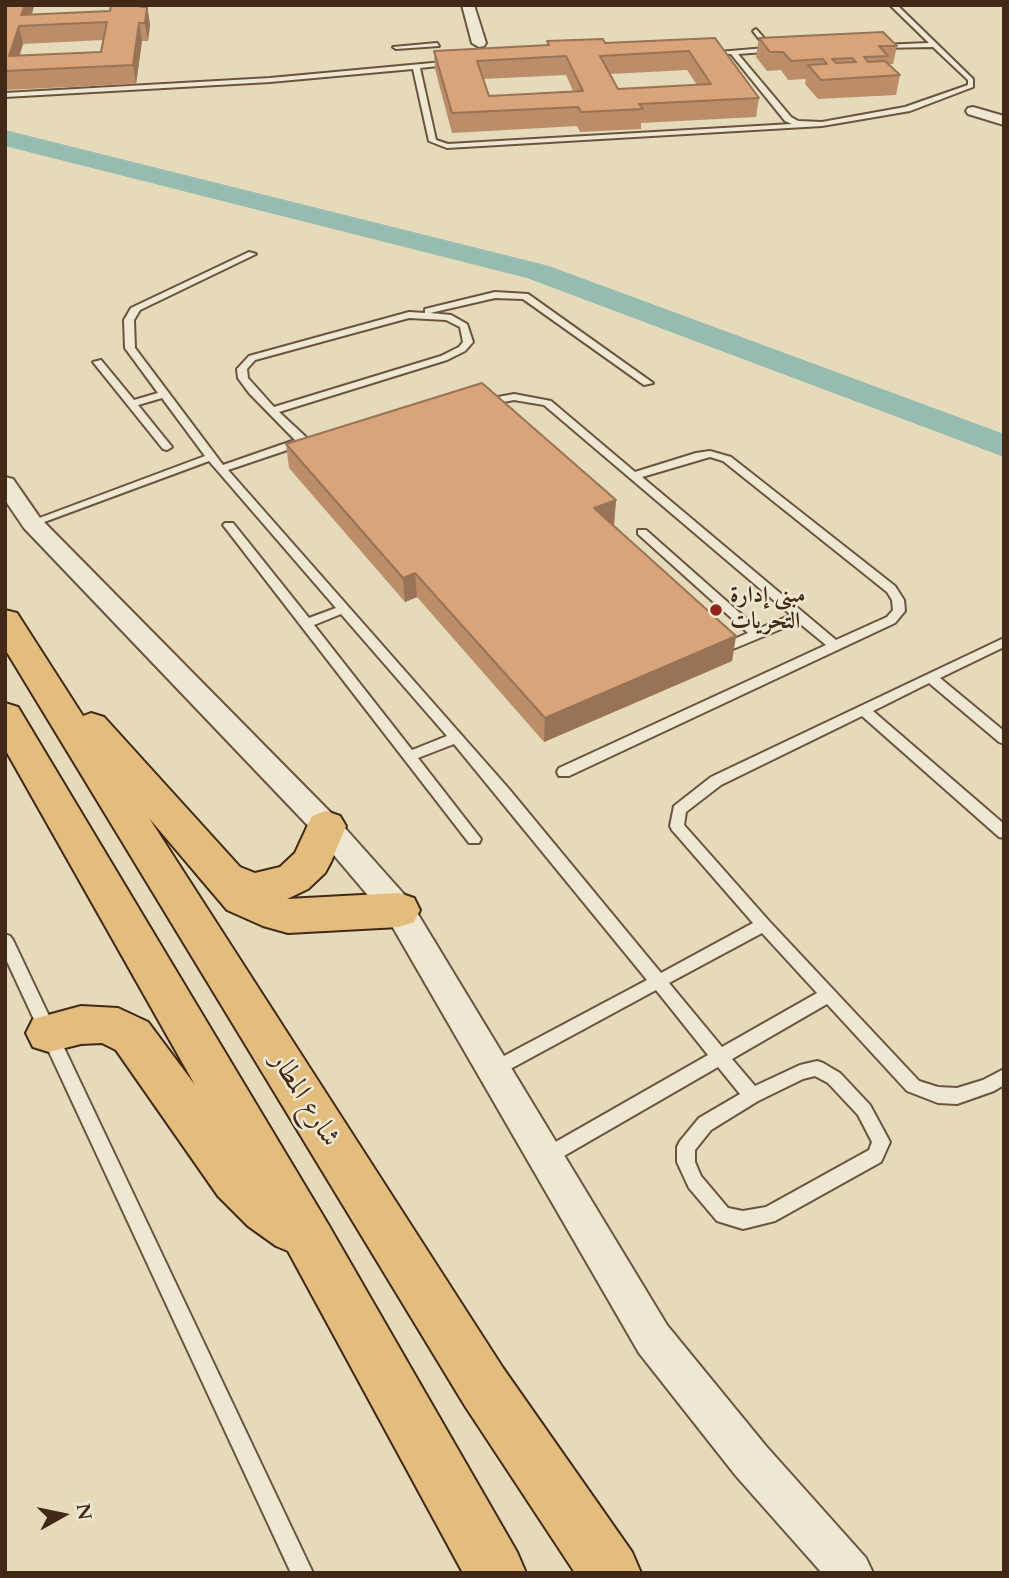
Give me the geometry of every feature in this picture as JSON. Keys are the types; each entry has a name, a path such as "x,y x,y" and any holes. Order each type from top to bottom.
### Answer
{"main road":[{"path":"11,632 242,898 263,909 288,916 399,910"},
{"name":"شارع المطار","path":"11,632 484,1387 611,1573"},
{"path":"5,716 310,1241 483,1564"},
{"path":"228,880 255,889 277,886 294,878 311,863 326,826"},
{"path":"49,1033 80,1025 102,1024 118,1027 132,1036 235,1180 266,1209 310,1241"}],"street":[{"path":"468,5 479,43"},
{"path":"974,111 1004,121"},
{"path":"5,484 32,523 326,826 399,910 653,1339 751,1461 851,1573"}],"lane":[{"path":"416,66 433,141 447,146 822,124 907,109 971,86 971,80 893,5"},
{"path":"756,31 771,50"},
{"path":"396,47 436,45"},
{"path":"865,47 935,45"},
{"path":"693,53 785,50"},
{"path":"733,52 788,119 807,125"},
{"path":"5,95 270,80 470,62"},
{"path":"252,254 136,308 129,320 130,348 211,457 456,738 752,1096"},
{"path":"221,469 307,441 272,411 243,378 242,369 252,358 495,295 525,296 648,383"},
{"path":"272,411 444,358 462,349 468,342 464,326 448,317 410,315"},
{"path":"98,362 167,447"},
{"path":"132,404 164,394"},
{"path":"476,405 502,397 530,398 547,403 835,646"},
{"path":"564,772 891,620 899,611 898,600 891,589 727,459 710,454 696,456 634,476"},
{"path":"32,523 211,457"},
{"path":"229,525 474,838"},
{"path":"642,532 757,635"},
{"path":"306,624 344,609"},
{"path":"729,646 800,616"},
{"path":"1002,645 716,780 679,810 677,826 764,925 913,1086 938,1095 957,1096 988,1086 1004,1076"},
{"path":"930,677 1004,739"},
{"path":"864,710 1004,833"},
{"path":"409,756 456,738"},
{"path":"495,1069 764,925"},
{"path":"5,940 302,1573"},
{"path":"544,1158 828,995"},
{"path":"817,1068 834,1078 864,1110 881,1142 875,1156 769,1215 743,1220 723,1215 695,1182 686,1161 685,1147 705,1124 752,1096 800,1072 817,1068"}],"building":[{"path":"5,5 25,5 21,15 110,11 111,5 147,7 145,23 139,23 133,65 5,71","holes":["107,22 101,52 9,56 19,26"]},
{"path":"883,32 897,46 879,46 888,56 864,57 868,62 885,61 900,75 821,80 808,65 827,64 823,59 791,61 783,52 770,52 759,38","holes":["852,58 856,62 836,63 832,59"]},
{"path":"715,38 759,98 639,104 643,109 581,112 578,107 452,113 434,51 549,45 547,41 603,39 605,43","holes":["689,51 711,84 618,89 600,56","566,56 583,91 489,96 477,61"]},
{"path":"482,383 616,500 594,508 736,636 545,718 415,573 403,578 286,444"}],"waterway":[{"path":"5,138 538,272 1004,446"}],"place":[{"name":"مبنى إدارة التحريات","path":"716,610"}]}
